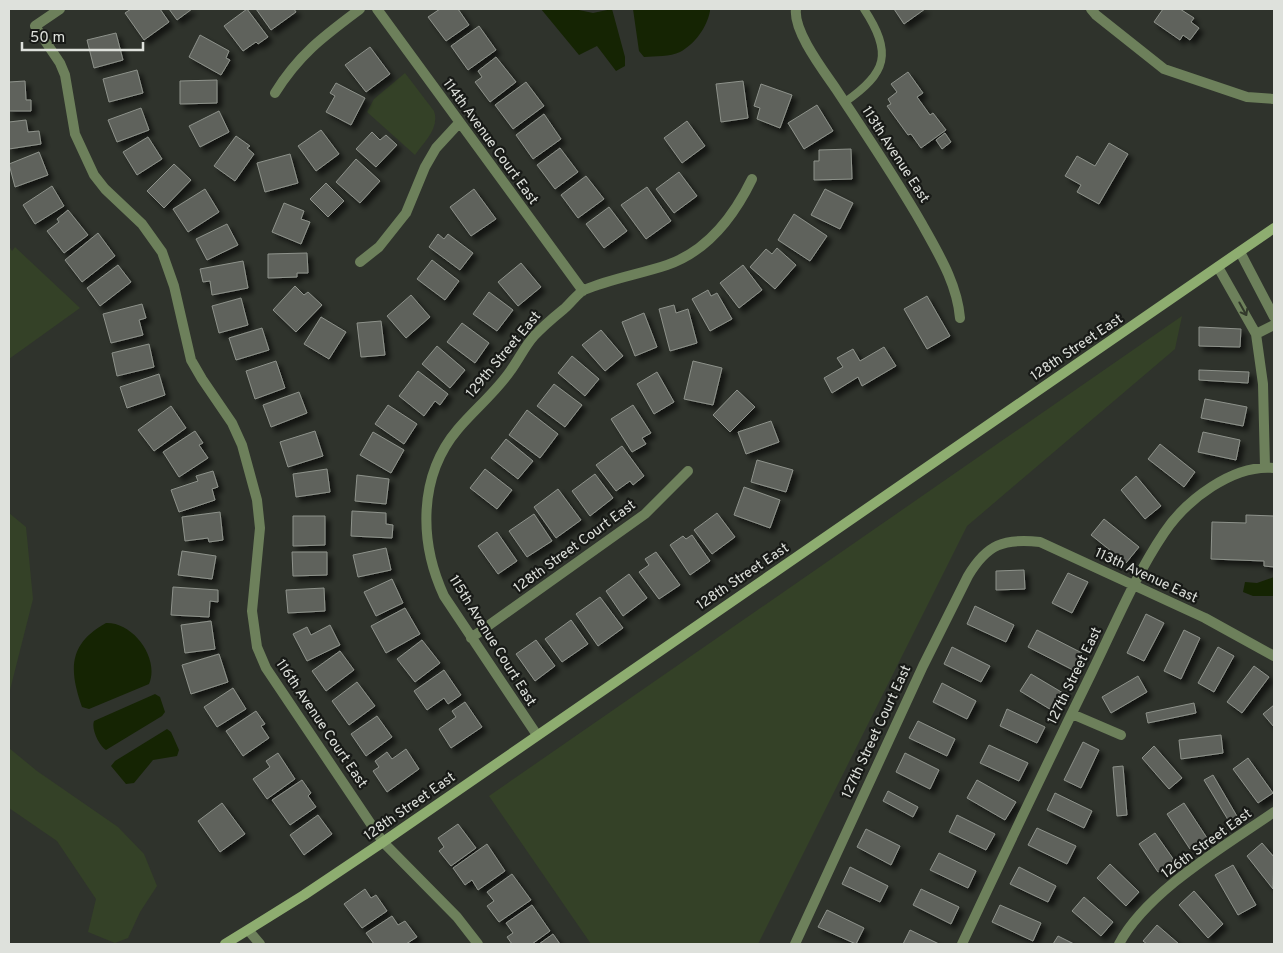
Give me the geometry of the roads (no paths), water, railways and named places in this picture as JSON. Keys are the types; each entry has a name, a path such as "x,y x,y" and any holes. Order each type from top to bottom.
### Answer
{"street":[{"name":"116th Avenue Court East","path":"60,9 35,26 60,63 65,75 75,134 94,174 105,189 142,224 162,252 172,278 191,360 232,423 242,445 258,509 260,528 252,612 257,647 266,668 383,842 457,917 478,944"},
{"path":"275,93 290,69 305,52 360,9"},
{"name":"114th Avenue Court East","path":"377,9 583,291"},
{"path":"1091,9 1164,69 1247,97 1274,99"},
{"name":"113th Avenue East","path":"795,10 795,21 814,55 886,163 935,247 954,286 960,318"},
{"path":"360,262 379,247 406,213 428,161 436,148 459,123"},
{"name":"129th Street East","path":"427,499 440,455 457,430 496,390 538,332 583,291 667,265 695,251 709,241 727,222 752,179"},
{"name":"128th Street East","path":"225,944 249,931 383,842 1274,228"},
{"path":"1240,252 1274,317"},
{"path":"1218,267 1256,334 1263,384 1270,467"},
{"path":"1256,334 1274,326"},
{"name":"127th Street East","path":"962,944 1134,587 1164,532 1181,512 1213,486 1246,471 1270,467"},
{"name":"128th Street Court East","path":"472,638 645,514 688,471"},
{"name":"115th Avenue Court East","path":"427,499 428,552 444,596 537,736"},
{"name":"113th Avenue East","path":"1002,545 1017,539 1040,542 1134,587 1205,618 1274,656"},
{"name":"127th Street Court East","path":"795,944 923,666 968,576 983,555 1002,545"},
{"path":"1072,714 1120,735"},
{"name":"126th Street East","path":"1119,944 1138,916 1184,874 1274,812"},
{"path":"249,931 260,944"}],"lane":[{"path":"845,102 866,87 875,77 880,66 882,54 880,39 876,27 864,9"}]}
